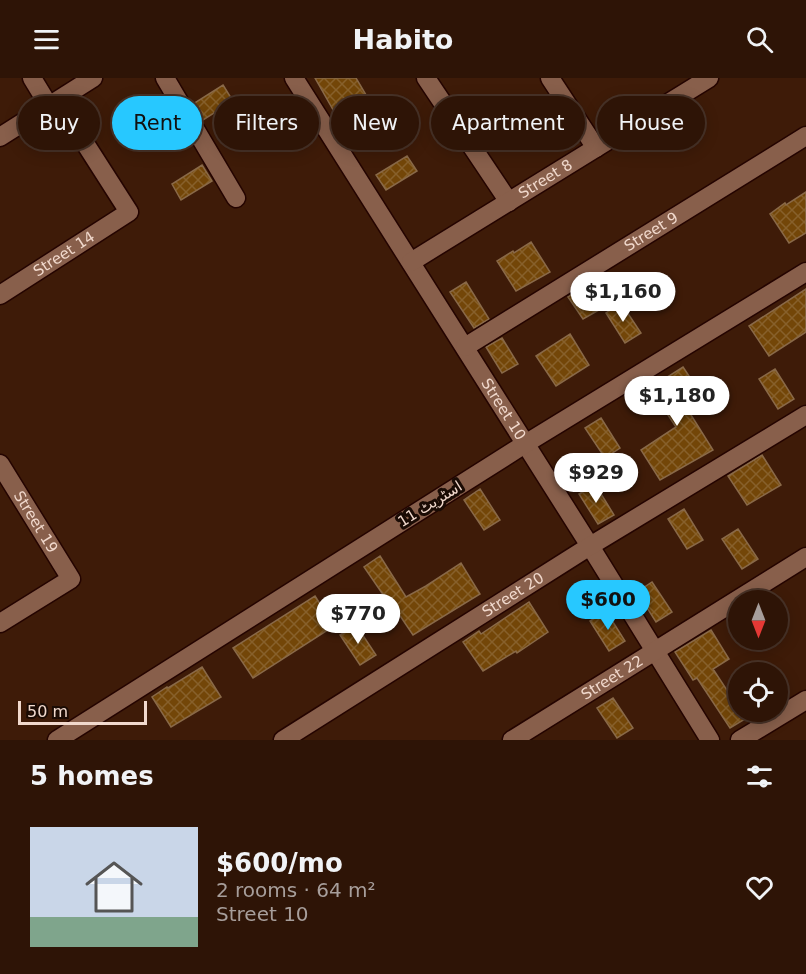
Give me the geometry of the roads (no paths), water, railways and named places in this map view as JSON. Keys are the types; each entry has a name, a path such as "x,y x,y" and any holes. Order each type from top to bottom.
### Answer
{"street":[{"path":"32,78 48,96"},
{"path":"65,96 93,78"},
{"path":"165,78 236,198"},
{"name":"Street 10","path":"294,78 710,740"},
{"path":"426,78 509,202"},
{"path":"550,78 596,148"},
{"name":"Street 8","path":"411,262 708,78"},
{"path":"0,137 18,126"},
{"name":"Street 9","path":"465,347 806,136"},
{"name":"Street 14","path":"0,295 129,212 86,150"},
{"name":"اسٹریٹ 11","path":"57,740 525,444 806,272"},
{"name":"Street 20","path":"283,740 590,546 806,415"},
{"name":"Street 19","path":"0,464 71,579 0,622"},
{"name":"Street 22","path":"512,740 806,557"},
{"path":"740,740 806,700"}]}
